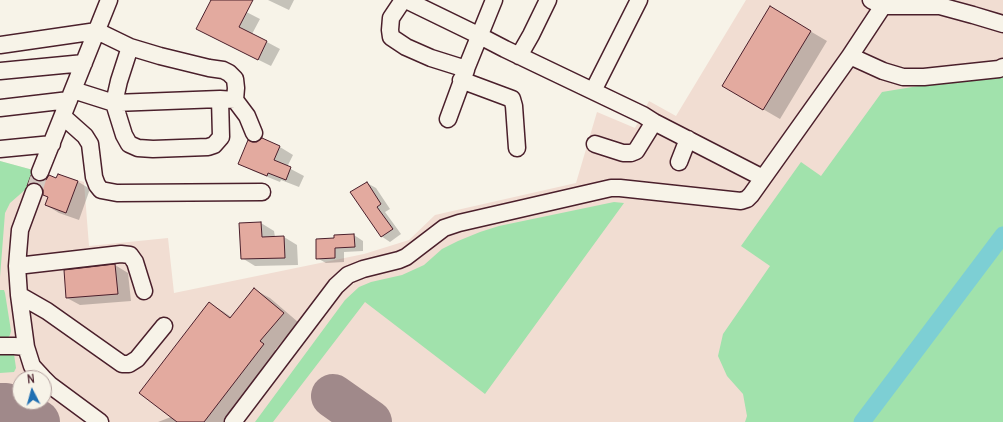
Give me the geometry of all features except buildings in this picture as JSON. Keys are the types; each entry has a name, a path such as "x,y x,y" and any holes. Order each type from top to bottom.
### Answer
{"lane":[{"path":"40,172 109,0"},
{"path":"403,0 391,18 391,37 406,47 464,74 512,99 518,148"},
{"path":"406,0 643,115 688,140 763,178"},
{"path":"448,119 464,74 494,0"},
{"path":"519,56 548,0"},
{"path":"593,91 639,0"},
{"path":"233,422 336,286 348,275 363,269 406,257 444,228 459,223 611,188 741,201 747,199 850,56 877,3 940,6 973,14 1003,24"},
{"path":"0,45 97,31 130,47 202,67 223,70 234,79 236,88 227,100 221,137 214,145 208,147 152,149 138,148 129,144 124,135 114,103 119,81 130,47"},
{"path":"850,56 883,71 903,76 924,77 999,69 1003,67"},
{"path":"0,71 84,63"},
{"path":"0,108 71,95 114,103 227,100 248,116 254,133"},
{"path":"62,118 67,120 85,136 90,144 94,177 97,185 102,190 117,193 262,192"},
{"path":"596,144 623,153 631,153 636,151 654,122"},
{"path":"679,162 688,140"},
{"path":"0,149 52,144"},
{"path":"34,192 20,230 17,266 26,347 32,366 36,370"},
{"path":"17,266 121,254 130,255 135,262 144,291"},
{"path":"20,295 47,311 122,364 129,364 137,359 164,326"},
{"path":"0,346 26,347"},
{"path":"52,386 100,422"}],"shaded area":[{"path":"746,0 1003,0 1003,422 0,422 0,161 56,178 58,174 84,182 89,246 168,238 174,293 364,254 409,240 435,215 576,183 597,112 635,128 649,101 676,116"}],"green space":[{"path":"1003,72 1003,422 745,422 747,416 743,394 727,376 718,356 723,334 770,266 741,246 801,162 821,176 882,92"},
{"path":"0,161 33,170 26,189 10,203 5,213 0,277"},
{"path":"614,202 624,203 485,394 365,302 273,422 255,422 345,300 359,287 371,282 402,275 424,265 442,249 480,232 499,226"},
{"path":"0,290 4,290 5,293 11,331 6,340 0,340"},
{"path":"0,351 14,354 15,370 12,370 12,372 0,373"}],"waterway":[{"path":"862,422 1003,235"}],"taxiway":[{"path":"333,396 370,422"},
{"path":"0,405 14,407 38,422"}],"tunnel":[{"path":"34,192 40,172"}]}
